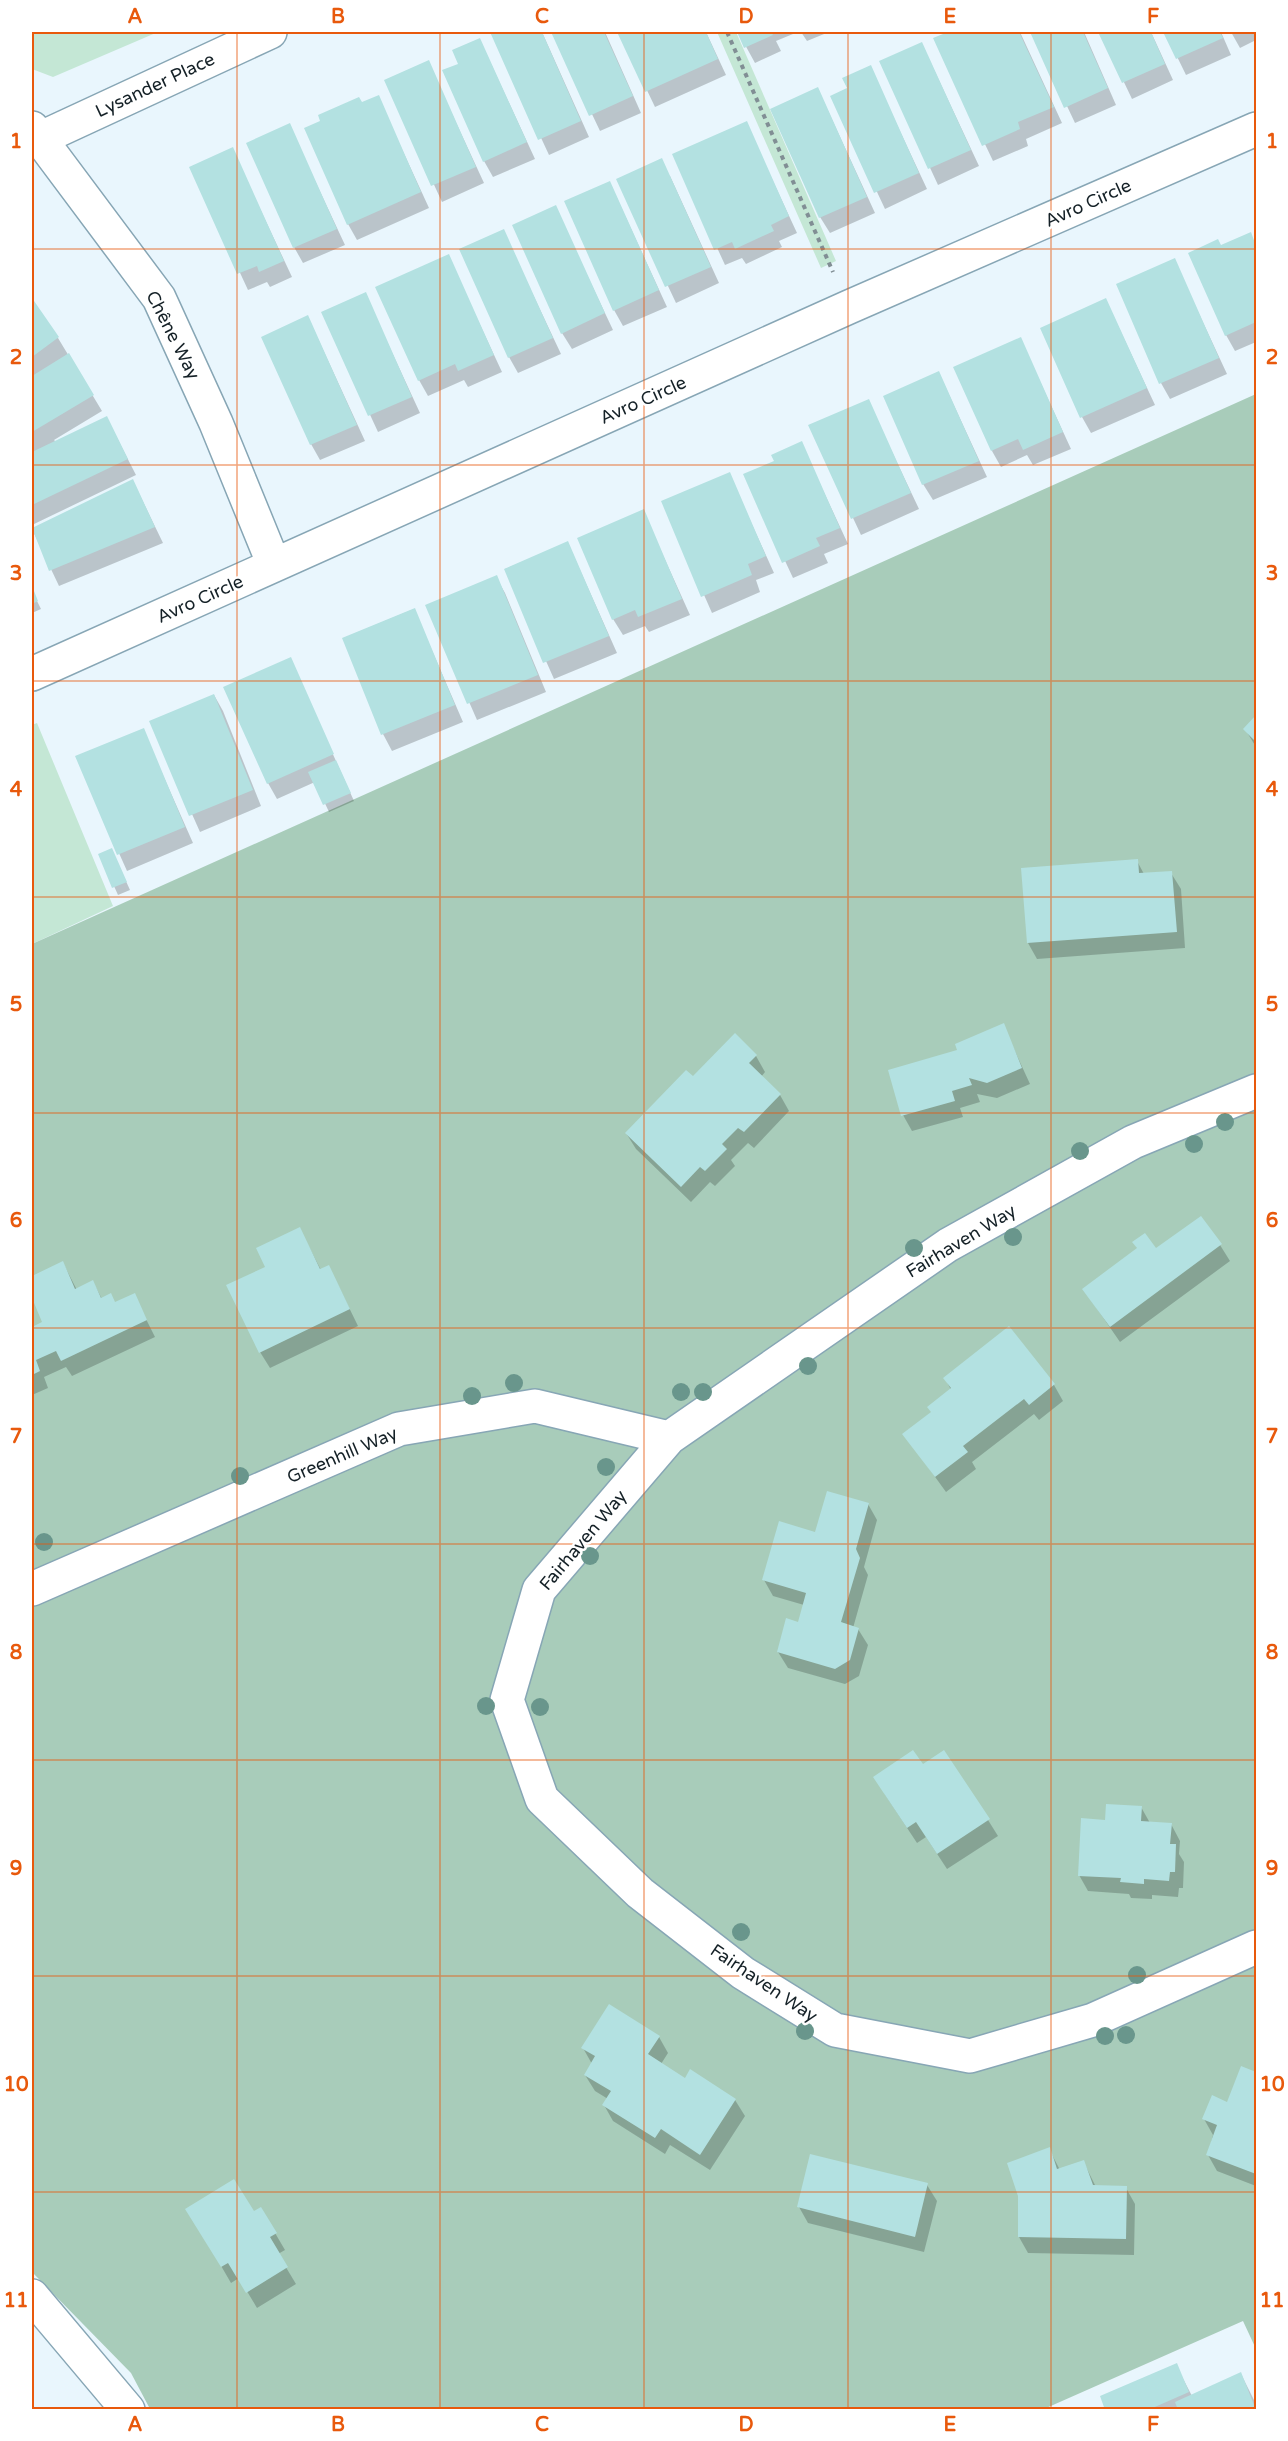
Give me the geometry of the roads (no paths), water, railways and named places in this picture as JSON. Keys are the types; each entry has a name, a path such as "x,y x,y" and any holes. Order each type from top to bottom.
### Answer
{"street":[{"name":"Lysander Place","path":"35,134 270,32"},
{"name":"Avro Circle","path":"32,674 849,307 1257,129"},
{"name":"Chêne Way","path":"35,134 159,298 216,423 274,565"},
{"name":"Fairhaven Way","path":"1257,1091 1133,1142 948,1245 669,1438 538,1590 507,1700 542,1799 640,1893 743,1973 835,2030 970,2056 1093,2020 1257,1947"},
{"name":"Greenhill Way","path":"32,1589 399,1429 535,1406 669,1438"},
{"path":"32,2296 128,2409"}]}
